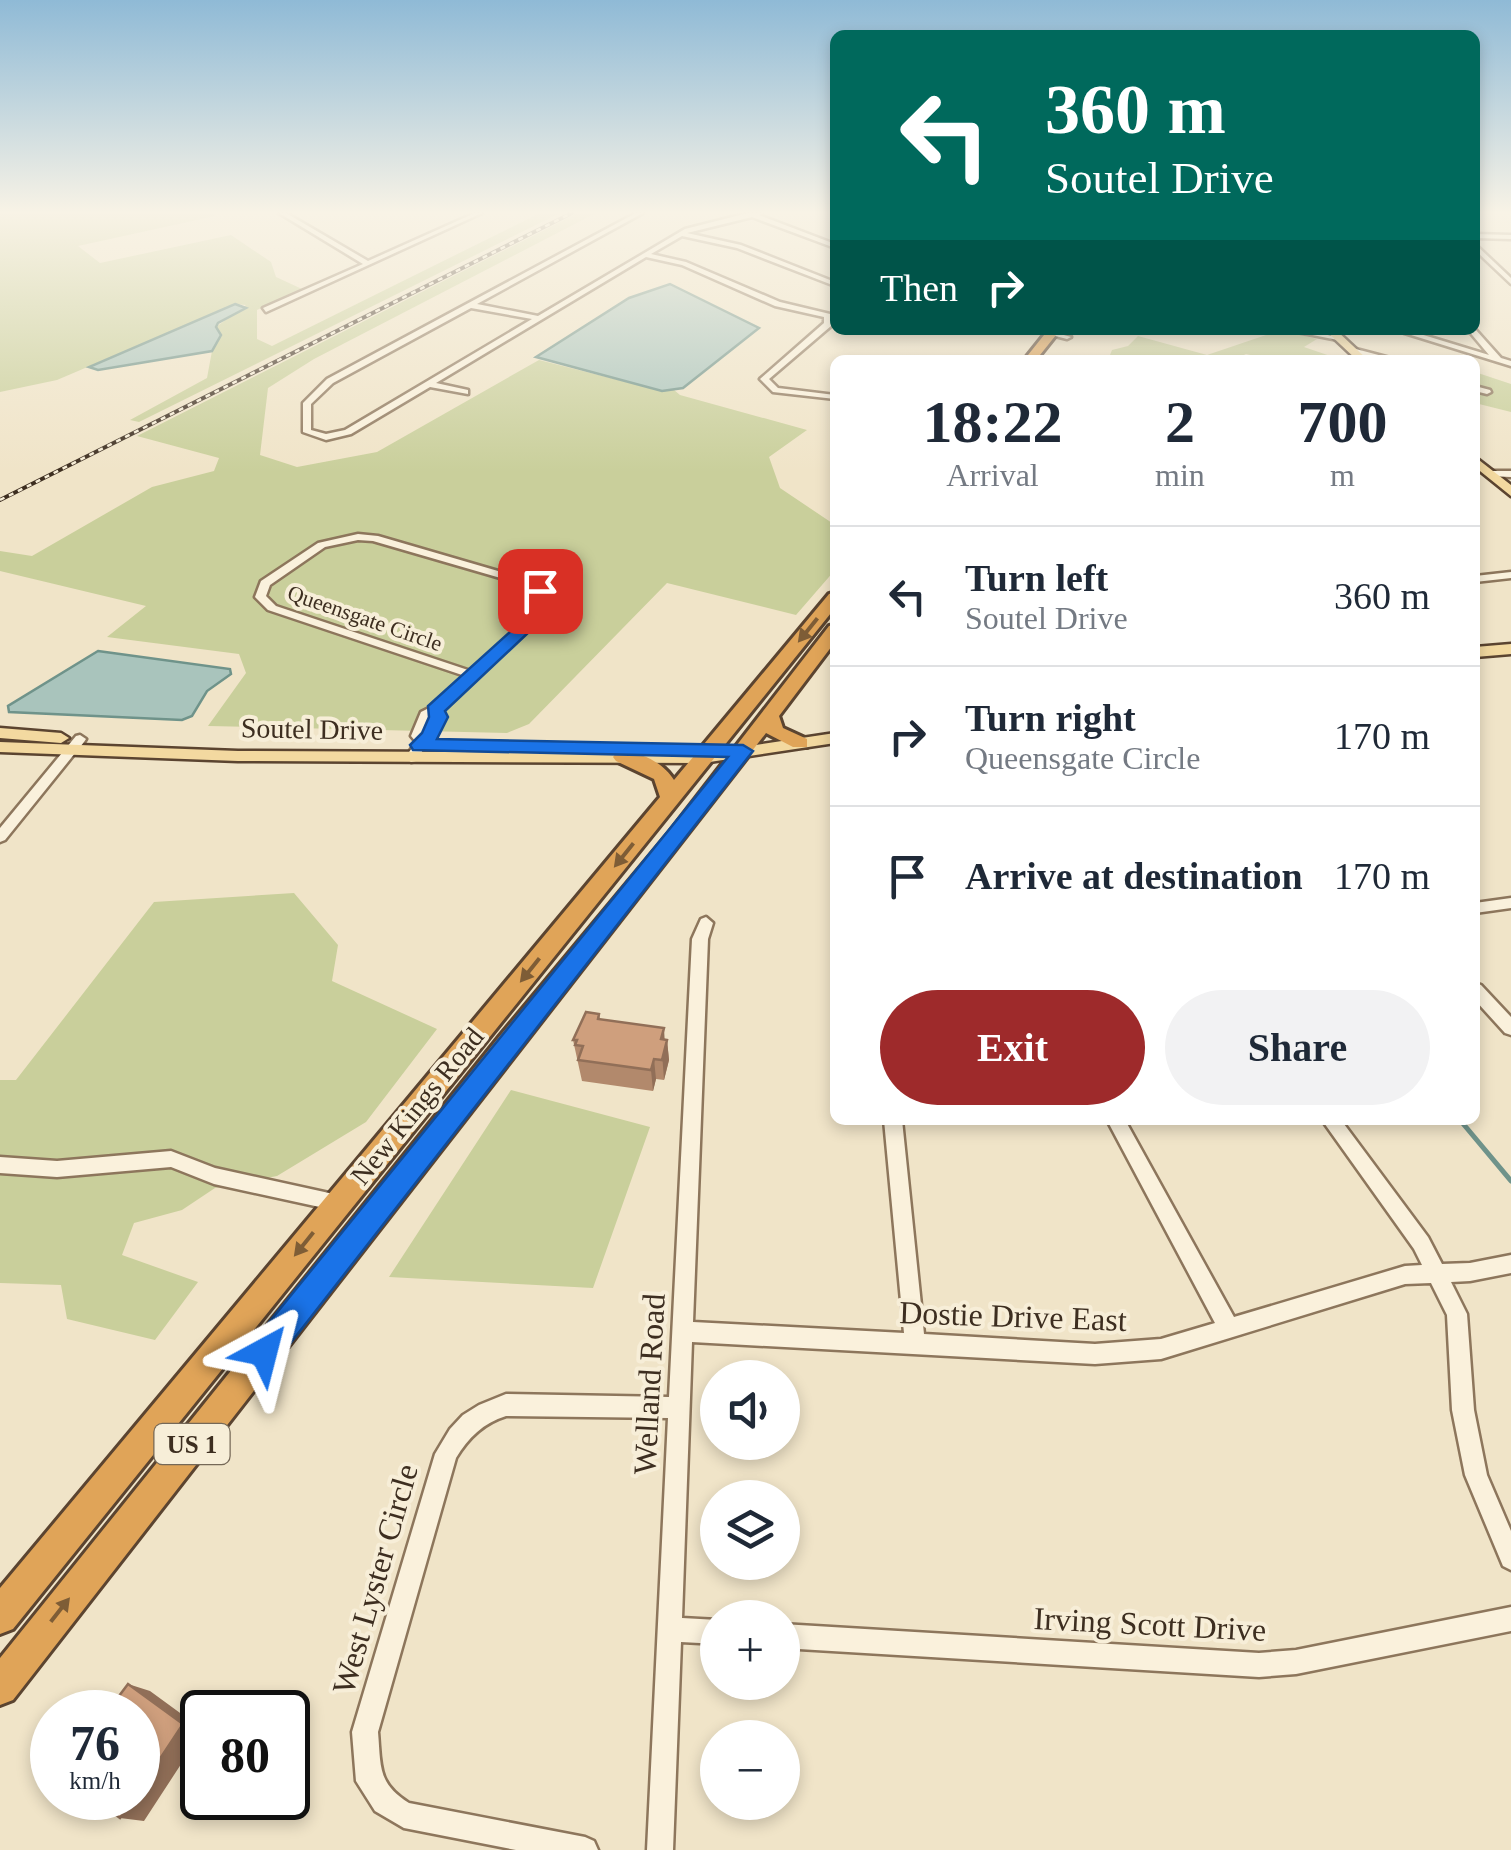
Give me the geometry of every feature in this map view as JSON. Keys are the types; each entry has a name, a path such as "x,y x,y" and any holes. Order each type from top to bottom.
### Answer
{"highway":[{"path":"1034,355 1051,335"},
{"path":"1052,355 1068,335"},
{"name":"New Kings Road","path":"0,1687 670,798 830,603"},
{"name":"New Kings Road","path":"0,1616 338,1203 492,1039 743,751 830,637"},
{"path":"770,716 774,731 800,743"},
{"path":"623,757 664,774 670,798"}],"main road":[{"path":"1335,335 1358,355"},
{"path":"1480,465 1511,492"},
{"path":"1480,652 1511,649"},
{"name":"Soutel Drive","path":"0,733 75,745"},
{"name":"Soutel Drive","path":"418,748 623,757 743,751 830,739"},
{"name":"Soutel Drive","path":"0,747 707,753"}],"street":[{"path":"266,310 290,299"},
{"path":"480,299 318,389 305,410 306,429 312,436 348,432 570,299"},
{"path":"767,299 826,316 828,324 764,378 776,390 830,396"},
{"path":"469,305 539,318"},
{"path":"1415,335 1511,364"},
{"path":"1424,335 1428,339"},
{"path":"1476,335 1498,360"},
{"path":"1352,350 1370,355"},
{"path":"428,384 465,392"},
{"path":"1480,390 1487,392"},
{"path":"1490,474 1511,474"},
{"name":"Queensgate Circle","path":"418,748 430,736 438,717 435,710 540,614 546,600 534,586 367,536 322,545 265,583 260,591 264,604 272,608 472,675"},
{"path":"1480,578 1511,575"},
{"path":"0,837 75,745"},
{"path":"1480,907 1511,903"},
{"name":"Welland Road","path":"660,1850 700,939 706,923"},
{"path":"1480,994 1511,1028"},
{"path":"893,1125 915,1344"},
{"path":"1119,1125 1228,1328"},
{"path":"1335,1125 1421,1243 1457,1314 1463,1410 1476,1475 1511,1558"},
{"path":"0,1166 57,1169 171,1159 214,1176 338,1203"},
{"name":"Dostie Drive East","path":"681,1332 1094,1354 1160,1350 1405,1276 1511,1264"},
{"name":"West Lyster Circle","path":"584,1850 404,1815 384,1802 370,1781 365,1732 446,1454 468,1422 506,1405 678,1408"},
{"name":"Irving Scott Drive","path":"800,1637 1260,1665 1296,1662 1511,1619"},
{"path":"669,1629 700,1631"}],"green space":[{"path":"0,299 280,299 257,310 257,339 272,346 366,299 386,299 139,422 130,420 207,378 212,351 221,335 216,327 246,305 235,304 57,380 0,392"},
{"path":"407,299 429,299 314,359 268,388 260,455 297,467 377,452 539,360 662,391 674,390 680,395 807,430 769,457 780,488 830,522 830,576 796,615 667,583 529,724 507,733 208,726 246,673 239,654 107,637 146,606 0,571 0,551 32,556 152,487 214,471 219,458 137,436"},
{"path":"1266,335 1301,335 1317,339 1304,347 1327,355 1246,354 1207,355"},
{"path":"1138,336 1207,355 1110,355 1112,350 1128,346"},
{"path":"1480,374 1511,384 1511,412 1480,404"},
{"path":"294,893 338,945 332,981 437,1029 366,1122 277,1176 215,1188 182,1210 134,1223 122,1255 198,1282 155,1340 67,1319 61,1285 0,1283 0,1080 16,1080 154,902"},
{"path":"511,1090 650,1127 593,1288 389,1277"}],"water":[{"path":"627,299 701,299 759,328 683,388 662,391 536,357"},
{"path":"235,304 246,308 218,323 221,335 212,351 98,370 89,367"},
{"path":"98,651 230,669 231,674 207,691 192,716 182,720 9,712 8,706"}],"building":[{"path":"586,1012 599,1014 598,1019 664,1028 661,1039 667,1040 662,1060 654,1059 651,1070 578,1060 583,1046 575,1045 577,1040 573,1040"},
{"path":"160,1707 180,1722 180,1729 160,1759"}],"waterway":[{"path":"1464,1125 1511,1181"}],"railway":[{"path":"0,500 400,299"}],"route":[{"path":"264,1352 743,751 420,745 430,736 438,717 435,710 540,614 546,600 540,591"}]}
